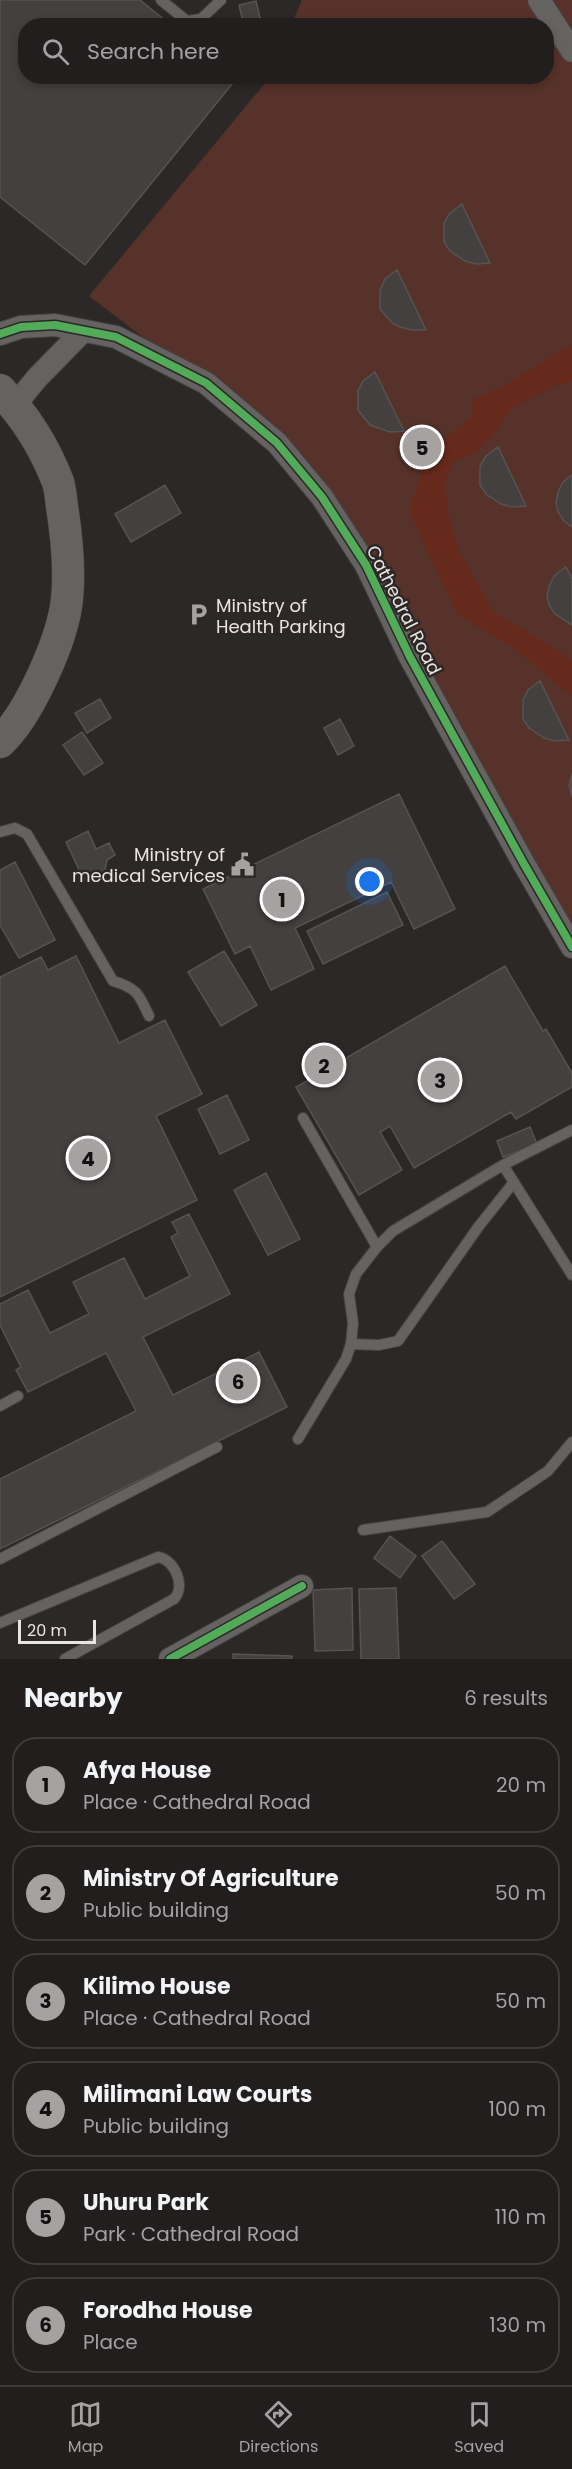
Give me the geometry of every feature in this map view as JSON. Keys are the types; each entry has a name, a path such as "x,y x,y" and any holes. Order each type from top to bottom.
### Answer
{"main road":[{"path":"0,742 34,696 53,652 67,600 67,538 58,483 34,433 8,398"}],"street":[{"path":"539,0 551,18"},
{"path":"554,23 572,51"},
{"name":"Cathedral Road","path":"0,334 21,327 55,325 116,337 206,383 277,443 321,496 366,565 410,657 572,947"},
{"path":"8,398 37,378 82,332"},
{"path":"170,1659 302,1586"}],"lane":[{"path":"161,0 183,18"},
{"path":"202,18 221,0"},
{"path":"0,832 15,828 27,834 113,981 128,985 139,994 149,1016"},
{"path":"303,1118 377,1247"},
{"path":"298,1439 346,1359 351,1344 352,1323 349,1294 356,1274 377,1247 393,1231 503,1165 572,1130"},
{"path":"503,1165 572,1275"},
{"path":"351,1344 379,1345 398,1341 479,1226 514,1182"},
{"path":"0,1406 18,1396"},
{"path":"363,1530 487,1512 548,1471 572,1443"},
{"path":"0,1559 217,1447"},
{"path":"0,1623 158,1557 166,1558 172,1563 180,1587 179,1594 174,1599 65,1659"}],"shaded area":[{"path":"302,0 572,0 572,944 322,497 221,397 89,296 264,84 554,84 554,18 294,18"},
{"path":"572,344 572,381 553,387 512,408 496,431 477,451 453,462 445,481 448,513 459,551 494,612 556,649 572,662 572,697 514,648 458,615 409,512 431,449 471,418 471,401 507,384"}],"building":[{"path":"0,0 140,0 162,18 18,18 18,84 232,84 85,265 0,197"},
{"path":"256,1 260,18 242,18 239,5"},
{"path":"462,204 490,263 476,264 465,261 450,251 444,242 444,223 450,213"},
{"path":"397,270 426,330 400,327 392,323 380,309 380,290 385,279"},
{"path":"375,372 404,431 390,432 370,425 358,410 358,391 363,381"},
{"path":"498,447 526,506 512,507 501,504 486,494 480,485 480,466 486,456"},
{"path":"572,475 572,527 558,512 556,503 563,482"},
{"path":"165,485 181,513 131,542 115,514"},
{"path":"566,567 572,579 572,625 555,614 547,597 554,576"},
{"path":"540,681 569,740 555,741 544,738 529,728 523,719 523,700 528,690"},
{"path":"100,699 111,718 87,733 75,713"},
{"path":"340,719 354,746 338,755 324,728"},
{"path":"82,732 103,763 84,775 63,745"},
{"path":"572,774 572,796 569,786"},
{"path":"399,794 455,909 414,929 391,882 295,928 314,969 271,990 250,946 235,954 203,889"},
{"path":"88,831 96,849 109,843 115,855 107,860 105,870 84,880 66,842"},
{"path":"15,862 55,940 19,958 0,925 0,870"},
{"path":"387,892 403,925 323,964 307,931"},
{"path":"224,951 257,1005 221,1026 188,972"},
{"path":"76,956 119,1043 165,1020 202,1094 156,1116 197,1200 0,1297 0,977 41,957 48,970"},
{"path":"505,966 543,1031 546,1029 572,1073 572,1087 516,1119 511,1112 414,1168 390,1126 380,1132 402,1170 359,1195 296,1087"},
{"path":"227,1095 249,1140 220,1154 198,1109"},
{"path":"530,1127 537,1144 503,1157 497,1141"},
{"path":"266,1173 300,1239 268,1255 234,1190"},
{"path":"189,1214 230,1294 143,1337 173,1395 259,1352 287,1407 0,1549 0,1479 136,1411 106,1353 28,1392 16,1370 21,1367 0,1325 0,1304 28,1290 50,1333 89,1314 73,1282 124,1258 145,1299 190,1276 171,1237 178,1233 172,1222"},
{"path":"390,1536 416,1556 400,1578 374,1558"},
{"path":"442,1541 475,1584 454,1599 422,1556"},
{"path":"352,1588 353,1650 315,1651 313,1590"},
{"path":"396,1588 399,1659 361,1659 359,1589"},
{"path":"233,1654 292,1656 292,1659 233,1659"}],"cycle path":[{"path":"0,334 21,327 55,325 116,337 206,383 277,443 322,497 366,565 410,657 572,947"},
{"path":"170,1659 302,1586"}],"place":[{"name":"Uhuru Park","path":"422,447"},
{"name":"Ministry of Health Parking","path":"198,615"},
{"name":"Ministry of medical Services","path":"243,864"},
{"name":"Afya House","path":"282,899"},
{"name":"Ministry Of Agriculture","path":"324,1065"},
{"name":"Kilimo House","path":"440,1080"},
{"name":"Milimani Law Courts","path":"88,1158"},
{"name":"Forodha House","path":"238,1381"}]}
